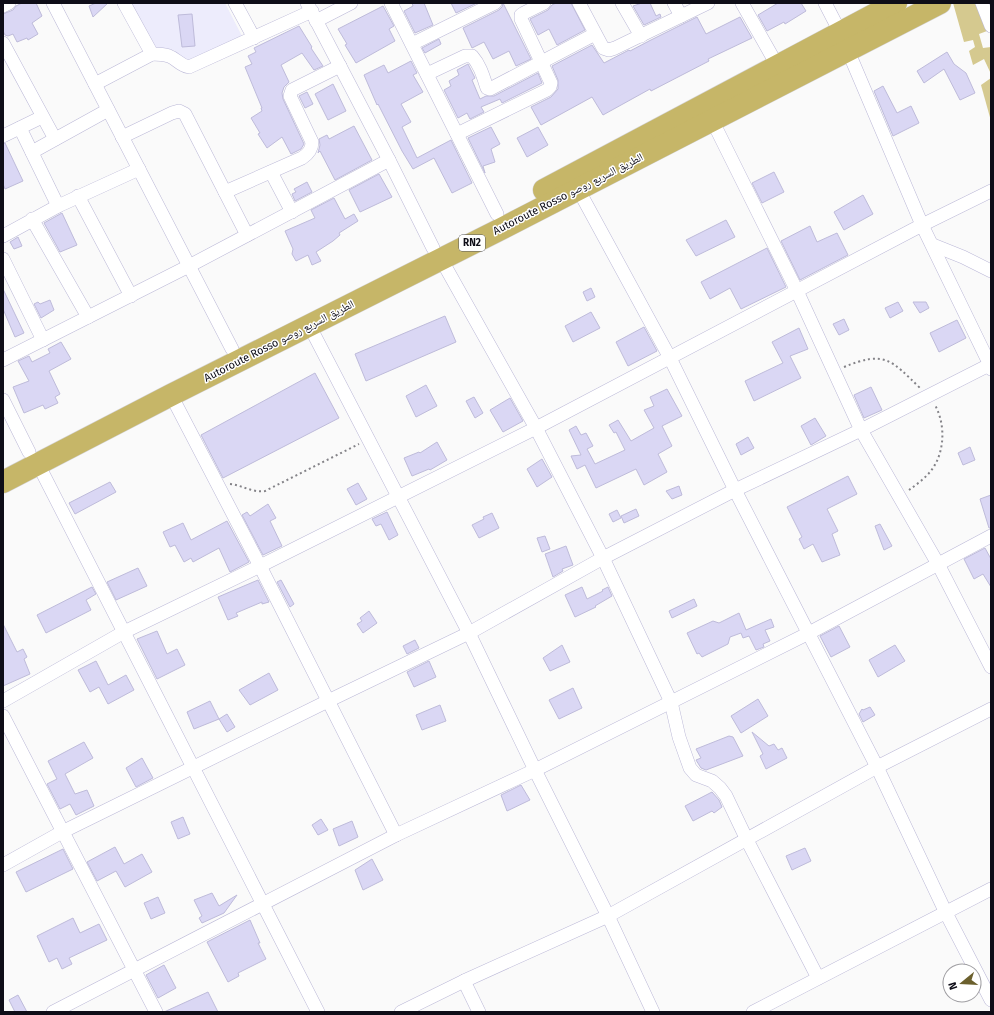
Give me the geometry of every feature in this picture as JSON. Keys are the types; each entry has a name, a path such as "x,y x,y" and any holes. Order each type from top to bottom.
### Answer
{"highway":[{"name":"Autoroute Rosso الطريق السريع روصو","path":"3,482 33,458 232,349 578,189 712,120 844,41 896,3"},
{"name":"Autoroute Rosso الطريق السريع روصو","path":"3,465 33,458 171,395 309,325 437,254 498,214 777,65 844,41 940,3"}],"street":[{"path":"3,6 9,3"},
{"path":"53,3 232,349"},
{"path":"124,3 152,54"},
{"path":"235,3 254,38"},
{"path":"95,84 152,54 164,54 170,56 183,66 189,68 312,12 351,3"},
{"path":"391,3 498,214"},
{"path":"412,44 495,3"},
{"path":"457,134 547,90 550,87 550,83 523,27 521,19 521,15 544,3"},
{"path":"579,3 603,48 609,50 708,3"},
{"path":"622,3 641,36"},
{"path":"674,3 681,16"},
{"path":"742,3 777,65"},
{"path":"3,865 62,832 468,633 603,558 735,490 991,366 922,225 844,41 825,3"},
{"path":"982,3 991,26"},
{"path":"312,12 437,254 536,428 603,558 671,702 679,737 690,768 696,775 712,781 726,796 818,978"},
{"path":"427,74 465,56 472,56 477,61 487,88 490,89 596,34"},
{"path":"3,43 55,139"},
{"path":"225,192 302,158 309,153 312,147 312,142 290,96 292,90 340,66"},
{"path":"32,152 108,110"},
{"path":"122,137 172,113 182,112 185,114 248,235"},
{"path":"3,136 42,117"},
{"path":"712,120 797,291 861,430 938,564 991,667"},
{"path":"20,128 58,206"},
{"path":"3,360 189,266 389,160"},
{"path":"3,236 32,219 78,196 139,169"},
{"path":"271,172 292,212"},
{"path":"578,189 670,358 735,490 877,766 946,912 991,1000"},
{"path":"3,701 124,632 260,566 536,428 922,225 991,191"},
{"path":"78,196 131,296"},
{"path":"32,219 88,317"},
{"path":"933,246 964,257 991,271"},
{"path":"3,259 43,340"},
{"path":"309,325 468,633 608,916 653,1012"},
{"path":"171,395 260,566 396,835"},
{"path":"3,400 124,632 192,768 318,1012"},
{"path":"53,1012 396,835 535,770 809,633 991,536"},
{"path":"401,1012 464,981 608,916 747,840 877,766 991,709"},
{"path":"3,716 156,1012"},
{"path":"753,1012 991,889"},
{"path":"464,981 480,1012"}],"path":[{"path":"217,483 235,484 254,491 265,491 368,439"}],"shaded area":[{"path":"127,3 225,3 243,38 184,64 174,50 151,48"},
{"path":"953,3 976,3 987,31 979,34 983,48 991,47 991,74 984,59 973,65 969,51 975,47 973,40 964,42"},
{"path":"991,78 991,121 981,85"}],"building":[{"path":"22,3 36,3 42,16 32,23 38,34 28,40 27,38 17,42 13,34 8,36 5,35 3,31 3,14 13,10 16,6"},
{"path":"96,3 108,3 93,17 89,6"},
{"path":"412,3 424,3 433,25 415,33 404,11 413,6"},
{"path":"451,3 477,3 456,13"},
{"path":"503,3 531,59 516,66 509,51 493,59 484,42 472,48 463,28 499,10"},
{"path":"556,3 571,3 585,30 557,45 549,29 538,35 530,19 548,10"},
{"path":"642,3 650,3 656,16 660,14 661,17 644,25 633,6"},
{"path":"778,3 801,3 806,11 785,24 784,22 767,31 758,15"},
{"path":"383,6 394,26 389,29 395,41 356,63 345,45 347,44 338,29"},
{"path":"192,14 195,46 182,47 178,15"},
{"path":"697,17 706,34 740,17 752,38 708,59 709,61 651,91 650,89 603,115 592,97 541,125 531,107 551,97 558,89 558,80 552,66 592,45 604,63"},
{"path":"299,26 323,66 314,70 302,53 281,65 289,82 284,87 282,93 283,99 304,144 301,149 291,154 282,137 267,148 258,134 260,133 251,118 262,111 262,108 245,67 252,64 248,56 256,52 254,48"},
{"path":"439,39 441,44 425,53 422,48"},
{"path":"947,52 954,64 966,73 975,93 960,100 944,69 924,83 917,71"},
{"path":"411,61 417,73 413,75 423,92 401,104 411,122 402,127 417,158 451,140 472,183 452,193 434,158 413,169 378,104 377,105 364,75 384,65 388,73"},
{"path":"468,64 475,78 472,80 480,99 486,96 494,96 538,73 542,83 502,103 500,99 481,107 484,112 470,119 467,113 458,118 444,90 451,86 449,81 459,75 457,70"},
{"path":"333,84 346,111 328,120 315,94"},
{"path":"883,86 897,113 911,106 919,123 893,136 874,91"},
{"path":"307,92 313,104 305,108 299,96"},
{"path":"354,126 372,160 335,180 320,151 318,153 320,145 319,139 327,135 329,139"},
{"path":"491,127 500,144 491,149 495,162 483,166 485,173 468,138"},
{"path":"538,127 548,145 527,157 517,138"},
{"path":"5,143 23,181 5,189 3,184 3,144"},
{"path":"774,172 784,192 762,203 752,183"},
{"path":"379,174 392,197 360,212 349,190"},
{"path":"307,182 312,192 295,201 292,194 296,192 294,189"},
{"path":"863,195 873,214 844,230 834,212"},
{"path":"334,198 345,219 354,214 358,221 339,233 340,235 333,241 316,252 321,261 312,265 308,255 296,261 292,254 293,249 285,231 315,218 311,210"},
{"path":"62,213 77,245 60,252 44,223"},
{"path":"726,220 735,237 696,256 686,240"},
{"path":"810,226 817,242 837,233 848,255 800,280 781,241"},
{"path":"18,237 22,246 14,249 10,242"},
{"path":"767,248 786,287 741,309 730,288 710,299 701,282"},
{"path":"591,288 595,297 587,301 583,292"},
{"path":"3,289 24,333 15,337 3,309"},
{"path":"50,300 54,310 41,318 34,304 38,302 40,304"},
{"path":"898,302 903,311 890,318 885,308"},
{"path":"913,302 926,302 929,308 920,313"},
{"path":"591,312 600,328 573,342 565,326"},
{"path":"445,316 456,342 366,381 355,354"},
{"path":"844,319 849,330 839,335 833,324"},
{"path":"957,320 966,338 939,352 930,333"},
{"path":"644,327 657,351 628,366 616,342"},
{"path":"799,328 808,349 790,356 801,378 754,401 745,381 783,363 772,342"},
{"path":"61,342 71,359 49,371 60,394 55,397 58,403 45,409 43,405 24,413 13,387 29,381 18,361 29,356 32,362 50,353 48,349"},
{"path":"315,373 339,418 223,478 201,435"},
{"path":"426,385 437,406 416,417 406,396"},
{"path":"871,387 882,410 864,418 854,395"},
{"path":"667,389 682,416 662,426 672,446 658,454 667,472 644,485 636,469 596,488 585,465 577,469 571,456 581,455 569,430 576,426 581,435 586,433 593,446 587,449 595,464 625,450 616,432 614,433 609,425 618,420 631,441 654,428 644,410 654,406 650,397"},
{"path":"474,397 483,413 475,418 466,401"},
{"path":"510,398 523,421 503,432 490,410"},
{"path":"815,418 826,436 811,445 801,426"},
{"path":"748,437 754,448 741,455 736,444"},
{"path":"437,442 447,460 430,470 429,469 412,476 404,458 419,452 420,453"},
{"path":"970,447 975,460 963,465 958,453"},
{"path":"542,459 552,477 537,487 527,469"},
{"path":"848,476 857,494 827,509 838,531 832,534 840,555 822,562 813,544 804,549 799,539 802,537 787,507"},
{"path":"110,482 116,492 75,514 69,503"},
{"path":"358,483 367,499 356,505 347,489"},
{"path":"679,486 682,495 672,499 666,491"},
{"path":"991,495 991,528 989,528 980,499"},
{"path":"268,504 276,518 270,521 282,546 263,555 242,515 247,512 250,516"},
{"path":"636,509 639,516 624,523 621,516"},
{"path":"617,510 621,518 613,522 609,514"},
{"path":"387,512 398,535 389,540 381,524 376,526 372,519"},
{"path":"492,513 499,528 479,538 472,525 484,519 483,517"},
{"path":"227,521 249,562 230,572 219,548 193,562 191,558 184,562 175,545 170,547 163,532 183,523 191,540"},
{"path":"880,524 892,546 884,550 875,526"},
{"path":"545,536 550,549 542,552 537,538"},
{"path":"566,546 573,565 562,569 563,571 553,577 545,554"},
{"path":"985,548 991,559 991,587 983,574 974,579 964,559"},
{"path":"138,568 147,586 116,600 107,582"},
{"path":"258,580 269,602 262,604 262,602 236,613 238,616 228,620 218,597"},
{"path":"281,580 294,604 290,607 277,582"},
{"path":"92,587 96,594 86,600 91,610 46,633 37,615"},
{"path":"582,587 587,599 608,587 612,596 595,606 596,607 575,617 565,595"},
{"path":"694,599 697,606 672,618 669,611"},
{"path":"369,611 377,623 363,633 357,624 362,621 360,618"},
{"path":"739,613 746,630 771,619 774,627 765,630 770,641 763,644 764,647 756,650 749,636 743,638 741,633 730,637 728,644 702,657 699,653 697,654 687,633 713,621 719,623"},
{"path":"3,624 17,652 23,649 27,657 24,659 30,674 3,686"},
{"path":"839,626 850,647 831,657 820,636"},
{"path":"157,631 167,654 177,649 185,665 157,679 137,639"},
{"path":"415,640 419,648 407,654 403,646"},
{"path":"562,645 570,662 550,671 543,658"},
{"path":"895,645 905,661 878,677 869,660"},
{"path":"96,661 108,685 126,675 134,690 108,704 99,687 90,692 78,670"},
{"path":"429,661 436,677 414,687 407,672"},
{"path":"269,673 278,690 250,705 239,690"},
{"path":"573,688 582,708 559,719 549,700"},
{"path":"758,699 768,716 741,733 731,716"},
{"path":"210,701 219,719 194,729 187,712"},
{"path":"440,705 446,721 422,730 416,715"},
{"path":"870,707 875,715 863,722 859,714 862,709 863,710"},
{"path":"227,714 235,727 227,732 219,719"},
{"path":"752,732 769,746 774,744 778,750 782,748 787,758 766,769 760,756 763,754"},
{"path":"729,736 733,737 743,756 706,770 701,768 696,760 701,758 696,749"},
{"path":"84,742 93,758 65,774 75,794 87,790 94,806 76,815 70,804 60,809 47,784 57,779 48,761"},
{"path":"142,758 153,778 136,787 126,768"},
{"path":"521,785 530,800 507,811 501,795"},
{"path":"712,792 719,800 722,807 714,813 712,811 693,821 685,806"},
{"path":"183,817 190,834 178,839 171,822"},
{"path":"321,819 328,830 318,835 312,825"},
{"path":"352,821 358,837 339,846 333,829"},
{"path":"115,847 124,864 142,854 152,872 125,887 116,871 97,881 87,862"},
{"path":"805,848 811,861 792,870 786,856"},
{"path":"63,849 73,869 26,892 16,872"},
{"path":"372,859 383,880 363,890 355,870"},
{"path":"212,893 219,906 237,895 224,913 202,923 199,918 202,916 194,900"},
{"path":"158,897 165,913 151,919 144,903"},
{"path":"73,918 80,933 99,924 107,940 69,958 72,964 62,969 57,958 49,962 37,936"},
{"path":"250,920 260,943 258,943 266,959 238,973 239,976 228,982 207,942"},
{"path":"164,965 176,988 158,998 146,975"},
{"path":"208,992 218,1012 164,1012"},
{"path":"18,995 27,1012 15,1012 9,1000"}]}
